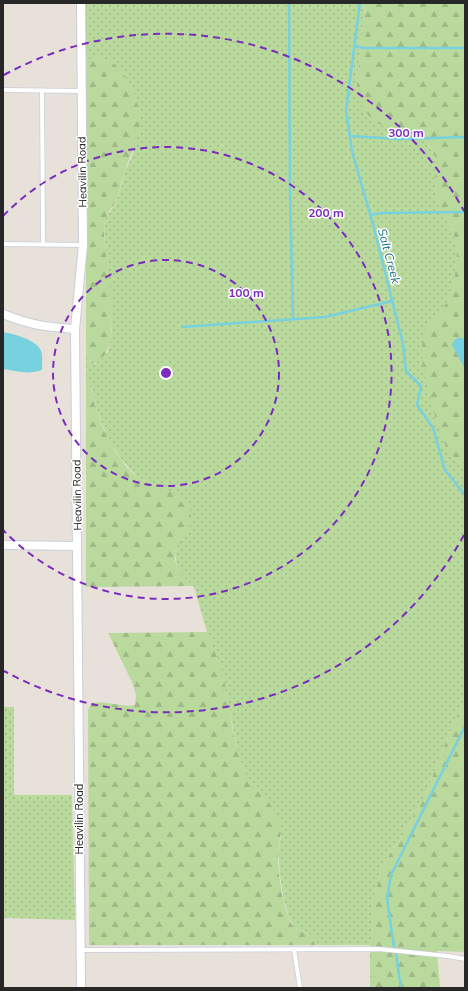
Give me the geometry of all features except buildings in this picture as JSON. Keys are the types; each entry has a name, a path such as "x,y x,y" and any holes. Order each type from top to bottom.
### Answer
{"street":[{"name":"Heavilin Road","path":"81,3 83,245 75,329 81,988"},
{"path":"3,314 44,327 75,329"},
{"path":"3,545 77,546"}],"lane":[{"path":"3,90 82,91"},
{"path":"42,90 43,244"},
{"path":"3,244 83,245"},
{"path":"294,949 300,988"},
{"path":"81,950 379,949 465,959"}],"green space":[{"path":"86,3 365,3 357,85 393,131 412,134 433,150 436,162 435,183 437,200 444,218 453,230 457,250 453,292 438,316 426,326 454,458 465,469 465,701 453,724 426,793 401,838 382,866 373,900 373,929 370,945 318,945 313,936 295,928 289,918 284,901 280,876 278,852 281,836 268,802 253,787 245,773 238,753 222,672 207,632 194,587 182,575 177,566 175,553 177,546 184,539 152,484 137,477 122,460 109,440 98,414 92,389 89,382 86,382 86,353 90,364 95,364 108,352 112,329 104,233 105,218 115,205 125,171 132,156 140,124 137,103 131,86 91,58 86,62"},
{"path":"365,3 465,3 465,469 454,458 442,439 431,402 422,361 422,346 426,326 438,316 453,292 457,250 453,230 444,218 437,200 435,183 436,162 433,150 412,134 393,131 373,121 357,97"},
{"path":"99,56 109,60 116,66 128,81 136,98 140,125 138,137 117,199 107,215 105,224 105,245 112,307 112,328 109,346 102,359 90,364 86,353 86,62 91,58"},
{"path":"86,382 89,382 91,386 104,430 114,449 127,467 144,481 178,495 188,505 191,516 190,527 187,535 177,547 175,559 176,564 182,574 194,586 86,587"},
{"path":"207,632 222,669 234,736 245,772 253,785 274,809 278,816 281,827 278,851 279,868 284,902 290,921 298,930 313,936 318,945 89,945 88,710 92,703 97,702 124,706 135,705 136,695 132,682 108,633"},
{"path":"465,701 465,952 437,951 440,988 370,988 370,945 373,929 373,900 382,866 401,838 426,793 453,724"},
{"path":"3,707 14,707 14,795 72,795 75,920 3,918"}],"water":[{"path":"3,332 25,338 39,347 42,355 42,370 18,372 3,369"},
{"path":"457,338 462,338 465,340 465,369 452,345"}],"waterway":[{"path":"289,3 290,193 293,319"},
{"name":"Salt Creek","path":"360,3 346,110 352,151 374,228 403,344 406,371 421,386 417,405 433,428 445,470 465,495"},
{"path":"355,46 363,48 465,48"},
{"path":"350,136 399,139 465,137"},
{"path":"370,215 381,213 465,212"},
{"path":"182,327 325,317 392,301"},
{"path":"394,947 387,898 391,875 465,726"},
{"path":"396,954 401,988"}]}
